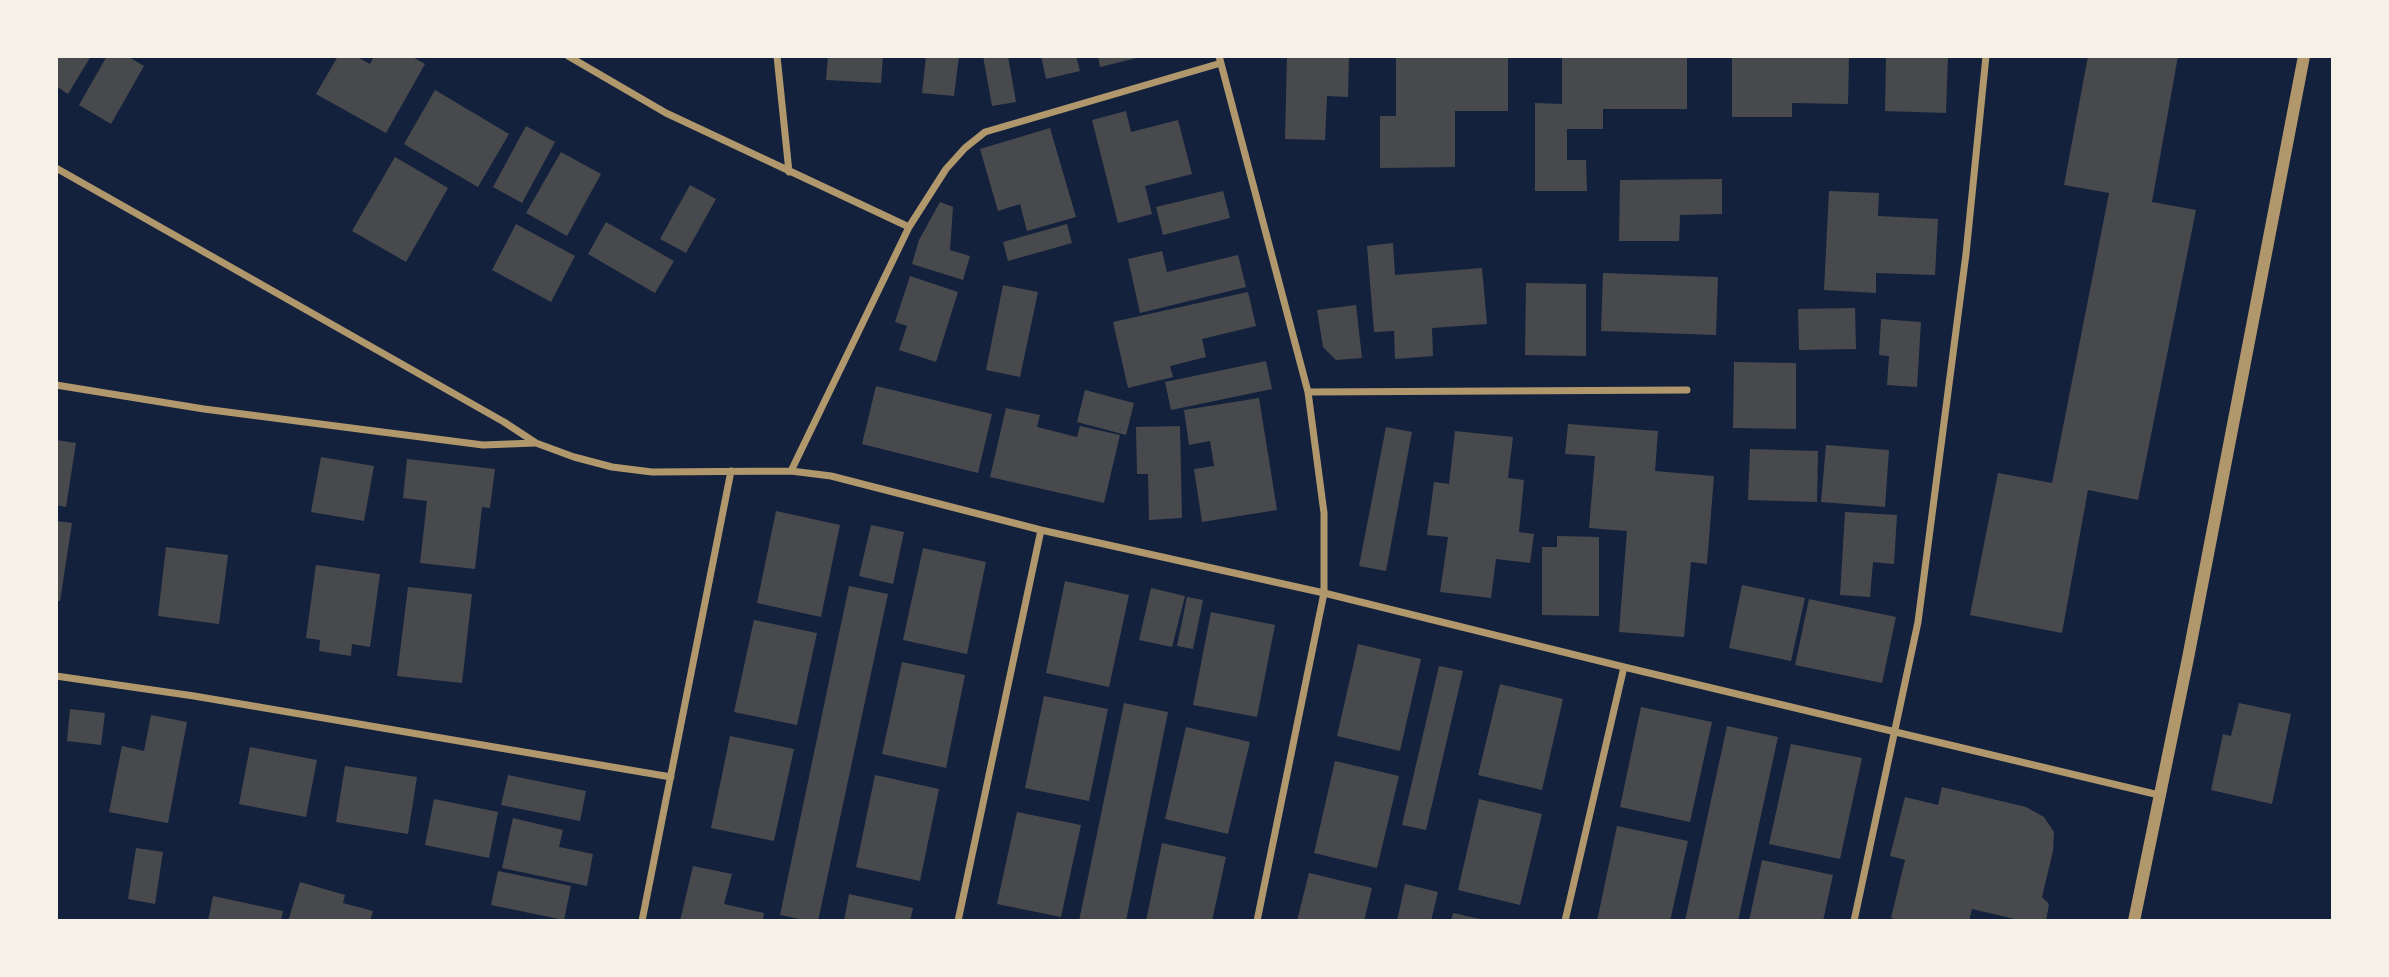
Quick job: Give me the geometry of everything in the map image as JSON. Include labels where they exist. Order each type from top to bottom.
[{"type":"street","points":[[568,56],[666,113],[909,227]]},
{"type":"street","points":[[777,56],[789,172]]},
{"type":"street","points":[[1854,921],[1918,621],[1966,254],[1986,56]]},
{"type":"street","points":[[2134,921],[2304,56]]},
{"type":"street","points":[[791,471],[909,227],[946,169],[965,148],[985,132],[1220,59],[1308,392],[1324,513],[1325,593],[1257,921]]},
{"type":"street","points":[[56,168],[504,422],[536,443],[574,457],[612,467],[652,472],[791,471],[831,477],[1041,530],[1325,593],[2159,795]]},
{"type":"street","points":[[56,385],[204,409],[483,445],[536,443]]},
{"type":"street","points":[[1308,392],[1687,390]]},
{"type":"street","points":[[642,921],[731,471]]},
{"type":"street","points":[[958,921],[1041,530]]},
{"type":"street","points":[[1565,921],[1623,667]]},
{"type":"street","points":[[56,676],[194,696],[671,777]]},
{"type":"building","points":[[56,56],[91,56],[68,94],[56,86]]},
{"type":"building","points":[[107,56],[127,56],[144,66],[111,124],[79,105]]},
{"type":"building","points":[[338,56],[356,56],[370,64],[374,56],[411,56],[425,64],[386,133],[316,94]]},
{"type":"building","points":[[828,56],[883,56],[881,83],[826,80]]},
{"type":"building","points":[[926,56],[959,56],[954,96],[922,93]]},
{"type":"building","points":[[983,56],[1008,56],[1016,102],[992,106]]},
{"type":"building","points":[[1041,56],[1076,56],[1080,71],[1046,79]]},
{"type":"building","points":[[1098,56],[1141,56],[1141,57],[1100,67]]},
{"type":"building","points":[[1287,56],[1349,56],[1348,97],[1327,96],[1325,140],[1285,139]]},
{"type":"building","points":[[1396,56],[1508,56],[1508,111],[1455,111],[1455,167],[1380,168],[1380,116],[1396,116]]},
{"type":"building","points":[[1562,56],[1687,56],[1687,109],[1603,109],[1603,129],[1567,129],[1567,160],[1586,160],[1587,191],[1535,191],[1535,103],[1562,104]]},
{"type":"building","points":[[1732,56],[1849,56],[1848,104],[1792,103],[1792,117],[1732,117]]},
{"type":"building","points":[[1886,56],[1948,56],[1946,113],[1885,111]]},
{"type":"building","points":[[2088,56],[2178,56],[2152,202],[2196,210],[2138,500],[2088,490],[2062,633],[1970,615],[1998,473],[2052,483],[2109,193],[2064,185]]},
{"type":"building","points":[[435,90],[509,134],[478,187],[404,144]]},
{"type":"building","points":[[1126,111],[1131,132],[1178,120],[1192,174],[1145,186],[1152,214],[1118,223],[1092,120]]},
{"type":"building","points":[[526,126],[555,142],[522,203],[493,187]]},
{"type":"building","points":[[1050,128],[1076,217],[1027,231],[1020,204],[998,211],[980,149]]},
{"type":"building","points":[[561,152],[601,174],[567,236],[526,213]]},
{"type":"building","points":[[395,157],[448,188],[406,262],[352,231]]},
{"type":"building","points":[[1722,179],[1722,214],[1680,215],[1679,241],[1619,241],[1620,180]]},
{"type":"building","points":[[690,185],[716,199],[686,253],[660,239]]},
{"type":"building","points":[[1223,191],[1230,218],[1163,235],[1156,207]]},
{"type":"building","points":[[1829,191],[1879,193],[1878,216],[1938,219],[1935,275],[1876,273],[1876,293],[1824,290]]},
{"type":"building","points":[[940,202],[953,207],[950,250],[970,256],[963,280],[912,264],[919,240]]},
{"type":"building","points":[[606,222],[674,261],[655,293],[588,254]]},
{"type":"building","points":[[516,224],[575,256],[551,302],[492,270]]},
{"type":"building","points":[[1067,224],[1072,243],[1008,261],[1003,242]]},
{"type":"building","points":[[1393,243],[1395,275],[1482,268],[1487,324],[1432,328],[1433,356],[1395,359],[1394,331],[1374,332],[1367,246]]},
{"type":"building","points":[[1162,251],[1167,272],[1238,255],[1246,287],[1140,313],[1128,259]]},
{"type":"building","points":[[1603,273],[1718,277],[1716,335],[1601,331]]},
{"type":"building","points":[[910,276],[958,292],[936,362],[899,350],[907,326],[895,322]]},
{"type":"building","points":[[1526,283],[1586,284],[1586,356],[1525,355]]},
{"type":"building","points":[[1003,285],[1038,292],[1020,377],[986,370]]},
{"type":"building","points":[[1248,292],[1256,326],[1202,339],[1206,357],[1170,366],[1173,377],[1128,388],[1113,322]]},
{"type":"building","points":[[1356,305],[1362,358],[1336,360],[1323,347],[1317,310]]},
{"type":"building","points":[[1855,308],[1856,349],[1799,350],[1798,309]]},
{"type":"building","points":[[1881,319],[1921,322],[1917,387],[1887,385],[1889,356],[1879,355]]},
{"type":"building","points":[[1266,361],[1272,389],[1171,410],[1165,382]]},
{"type":"building","points":[[1734,362],[1796,363],[1796,429],[1733,428]]},
{"type":"building","points":[[876,386],[992,414],[978,473],[862,444]]},
{"type":"building","points":[[1085,390],[1134,403],[1126,435],[1077,422]]},
{"type":"building","points":[[1259,398],[1277,510],[1202,522],[1194,469],[1214,466],[1210,441],[1189,445],[1184,410]]},
{"type":"building","points":[[1006,408],[1040,415],[1037,427],[1077,437],[1080,426],[1120,435],[1104,503],[990,477]]},
{"type":"building","points":[[1568,424],[1658,431],[1655,471],[1714,476],[1707,564],[1691,562],[1684,637],[1619,632],[1627,531],[1589,528],[1595,456],[1565,454]]},
{"type":"building","points":[[1180,426],[1182,518],[1149,520],[1148,474],[1137,474],[1136,427]]},
{"type":"building","points":[[1386,427],[1412,432],[1386,571],[1359,566]]},
{"type":"building","points":[[1455,431],[1513,437],[1508,478],[1524,480],[1519,532],[1534,534],[1530,563],[1496,559],[1491,598],[1440,592],[1448,537],[1427,535],[1434,482],[1449,484]]},
{"type":"building","points":[[56,440],[76,443],[66,507],[56,505]]},
{"type":"building","points":[[1826,445],[1889,450],[1885,507],[1821,502]]},
{"type":"building","points":[[1750,449],[1818,451],[1817,502],[1748,500]]},
{"type":"building","points":[[321,457],[374,466],[364,521],[311,512]]},
{"type":"building","points":[[407,459],[495,469],[490,508],[482,507],[475,569],[420,563],[427,501],[403,498]]},
{"type":"building","points":[[776,511],[840,525],[821,617],[757,603]]},
{"type":"building","points":[[1845,512],[1897,515],[1894,564],[1873,562],[1870,597],[1840,595]]},
{"type":"building","points":[[56,521],[72,523],[60,601],[56,601]]},
{"type":"building","points":[[871,525],[904,532],[893,584],[859,576]]},
{"type":"building","points":[[1557,536],[1599,537],[1599,616],[1542,615],[1542,547],[1557,547]]},
{"type":"building","points":[[166,547],[228,555],[219,624],[158,616]]},
{"type":"building","points":[[923,548],[986,562],[967,654],[903,640]]},
{"type":"building","points":[[316,565],[380,574],[370,647],[352,644],[351,656],[319,651],[320,640],[306,638]]},
{"type":"building","points":[[1065,581],[1129,595],[1109,687],[1046,673]]},
{"type":"building","points":[[1742,585],[1805,598],[1791,661],[1729,648]]},
{"type":"building","points":[[849,586],[888,594],[818,921],[810,921],[780,915]]},
{"type":"building","points":[[408,587],[472,594],[462,683],[397,676]]},
{"type":"building","points":[[1151,588],[1185,596],[1172,647],[1139,640]]},
{"type":"building","points":[[1187,597],[1203,600],[1193,649],[1177,646]]},
{"type":"building","points":[[1809,599],[1896,617],[1882,683],[1795,665]]},
{"type":"building","points":[[1211,612],[1275,625],[1257,717],[1193,705]]},
{"type":"building","points":[[754,620],[817,633],[797,725],[734,712]]},
{"type":"building","points":[[1358,644],[1421,659],[1400,751],[1337,736]]},
{"type":"building","points":[[902,662],[965,675],[946,768],[882,754]]},
{"type":"building","points":[[1439,666],[1463,671],[1426,830],[1402,825]]},
{"type":"building","points":[[1500,684],[1563,699],[1542,790],[1478,775]]},
{"type":"building","points":[[1044,696],[1108,709],[1089,801],[1025,788]]},
{"type":"building","points":[[1124,703],[1168,712],[1126,921],[1079,921]]},
{"type":"building","points":[[2239,703],[2291,714],[2272,804],[2211,790],[2223,734],[2231,736]]},
{"type":"building","points":[[1641,707],[1712,722],[1690,822],[1620,807]]},
{"type":"building","points":[[70,709],[105,713],[101,745],[67,741]]},
{"type":"building","points":[[151,715],[187,722],[168,823],[109,812],[122,746],[144,751]]},
{"type":"building","points":[[1727,726],[1778,737],[1738,921],[1685,921]]},
{"type":"building","points":[[1186,727],[1250,742],[1228,834],[1165,819]]},
{"type":"building","points":[[730,736],[794,749],[774,841],[711,828]]},
{"type":"building","points":[[1791,744],[1862,758],[1840,859],[1769,844]]},
{"type":"building","points":[[250,747],[317,760],[306,817],[239,804]]},
{"type":"building","points":[[1335,761],[1399,776],[1377,868],[1314,853]]},
{"type":"building","points":[[345,766],[417,777],[408,834],[336,822]]},
{"type":"building","points":[[508,775],[586,791],[580,821],[501,805]]},
{"type":"building","points":[[875,775],[939,789],[920,881],[856,867]]},
{"type":"building","points":[[1942,787],[2026,807],[2044,817],[2054,832],[2053,851],[2042,897],[2049,904],[2046,921],[2023,921],[1972,909],[1969,921],[1904,921],[1891,918],[1905,860],[1890,856],[1905,797],[1938,805]]},
{"type":"building","points":[[434,799],[498,812],[489,858],[425,845]]},
{"type":"building","points":[[1479,799],[1542,814],[1520,905],[1458,890]]},
{"type":"building","points":[[1017,812],[1081,825],[1061,917],[997,904]]},
{"type":"building","points":[[513,818],[563,830],[559,847],[593,854],[587,886],[502,868]]},
{"type":"building","points":[[1617,826],[1688,841],[1670,921],[1597,921]]},
{"type":"building","points":[[1162,843],[1226,857],[1212,921],[1146,921]]},
{"type":"building","points":[[136,848],[163,852],[155,904],[128,899]]},
{"type":"building","points":[[1762,860],[1833,875],[1823,921],[1749,921]]},
{"type":"building","points":[[693,866],[732,874],[724,904],[764,913],[763,921],[680,921]]},
{"type":"building","points":[[498,871],[571,886],[564,920],[491,905]]},
{"type":"building","points":[[1309,873],[1372,888],[1364,921],[1297,921]]},
{"type":"building","points":[[300,882],[345,895],[343,903],[373,911],[370,921],[288,921]]},
{"type":"building","points":[[1405,884],[1438,892],[1431,921],[1397,921]]},
{"type":"building","points":[[849,894],[913,908],[910,921],[844,921]]},
{"type":"building","points":[[213,896],[283,911],[281,921],[208,921]]},
{"type":"building","points":[[1453,913],[1485,920],[1485,921],[1451,921]]}]
